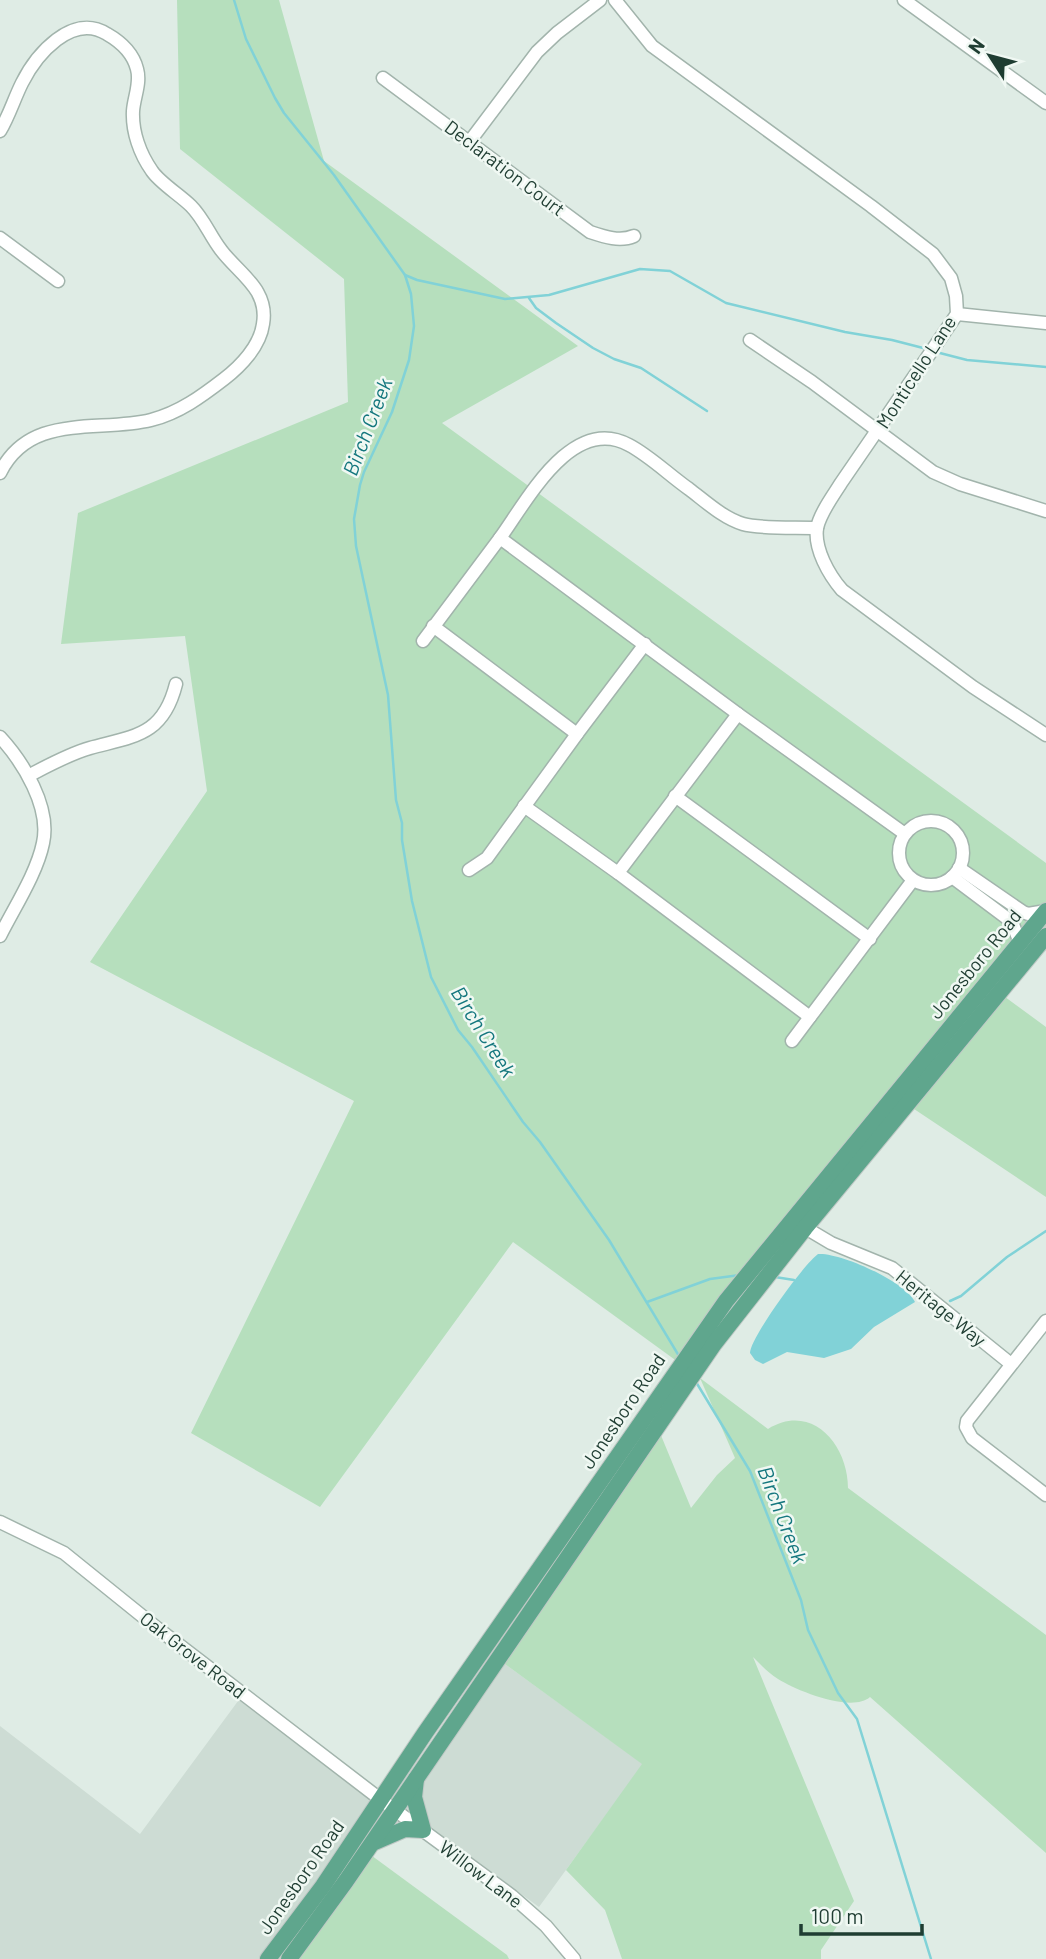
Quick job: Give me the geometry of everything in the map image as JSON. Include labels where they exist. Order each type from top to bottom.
[{"type":"main road","name":"Jonesboro Road","points":[[289,1959],[799,1224],[1046,911]]},
{"type":"main road","name":"Jonesboro Road","points":[[268,1959],[323,1886],[380,1799],[726,1301],[799,1224],[1046,936]]},
{"type":"main road","points":[[370,1845],[405,1829],[423,1830],[414,1797],[416,1779]]},
{"type":"street","points":[[470,141],[537,52],[600,0]]},
{"type":"street","name":"Monticello Lane","points":[[615,0],[652,46],[872,206],[933,254],[951,278],[957,314],[841,482],[817,528]]},
{"type":"street","points":[[904,0],[1046,103]]},
{"type":"street","points":[[0,131],[22,84],[36,61],[53,43],[70,31],[89,27],[104,32],[122,44],[138,71],[134,123],[135,135],[144,156],[153,173],[192,207],[220,249],[252,282],[263,302],[263,325],[251,352],[233,372],[178,411],[152,420],[128,424],[89,425],[49,431],[24,443],[7,458],[0,473]]},
{"type":"street","name":"Declaration Court","points":[[383,78],[590,232],[615,239],[626,240],[634,236]]},
{"type":"street","points":[[0,238],[58,281]]},
{"type":"street","points":[[957,314],[1046,323]]},
{"type":"street","points":[[750,340],[812,382],[933,472],[1046,511]]},
{"type":"street","points":[[423,640],[555,463],[575,446],[593,439],[611,440],[628,443],[702,499],[744,524],[817,528],[821,554],[830,576],[842,590],[973,687],[1046,734]]},
{"type":"street","points":[[500,538],[905,834]]},
{"type":"street","points":[[433,626],[577,734]]},
{"type":"street","points":[[469,870],[487,858],[645,644]]},
{"type":"street","points":[[30,775],[58,760],[90,748],[132,739],[148,731],[162,716],[173,698],[176,684]]},
{"type":"street","points":[[618,873],[738,714]]},
{"type":"street","points":[[0,737],[30,775],[44,824],[44,841],[39,859],[0,936]]},
{"type":"street","points":[[675,796],[870,939]]},
{"type":"street","points":[[524,806],[810,1017]]},
{"type":"street","points":[[922,822],[943,824],[959,837],[962,848],[956,873],[937,885],[929,886],[913,880],[905,873],[898,854],[905,834],[922,822]]},
{"type":"street","points":[[956,873],[1023,912],[1028,914],[1046,911]]},
{"type":"street","points":[[956,873],[1012,922],[1020,943]]},
{"type":"street","points":[[792,1041],[913,880]]},
{"type":"street","name":"Heritage Way","points":[[799,1224],[838,1246],[892,1268],[1011,1364]]},
{"type":"street","points":[[1046,1321],[967,1421],[966,1427],[972,1438],[1046,1495]]},
{"type":"street","name":"Oak Grove Road","points":[[0,1522],[64,1553],[380,1799]]},
{"type":"street","name":"Willow Lane","points":[[380,1799],[512,1896],[546,1926],[574,1959]]},
{"type":"shaded area","points":[[498,1659],[643,1764],[539,1907],[397,1804],[290,1959],[0,1959],[0,1726],[140,1834],[241,1697],[398,1804]]},
{"type":"green space","points":[[177,0],[279,0],[324,161],[578,346],[442,423],[1046,863],[1046,928],[997,991],[1046,1027],[1046,1197],[893,1095],[700,1378],[513,1242],[320,1507],[191,1433],[354,1101],[90,962],[207,791],[185,636],[61,644],[78,513],[348,402],[344,279],[180,149]]},
{"type":"green space","points":[[700,1378],[768,1429],[784,1422],[799,1421],[813,1424],[824,1432],[842,1457],[848,1488],[1046,1635],[1046,1853],[870,1697],[851,1703],[811,1694],[778,1679],[753,1657],[854,1901],[821,1950],[821,1959],[622,1959],[605,1910],[566,1870],[642,1764],[498,1659],[660,1433],[691,1508],[717,1475],[735,1458]]},
{"type":"green space","points":[[364,1850],[507,1955],[509,1959],[290,1959]]},
{"type":"water","points":[[818,1254],[856,1263],[886,1277],[909,1294],[915,1302],[874,1327],[851,1349],[824,1358],[787,1352],[763,1364],[755,1360],[750,1353],[759,1333],[790,1286]]},
{"type":"waterway","name":"Birch Creek","points":[[234,0],[246,39],[284,113],[334,175],[405,275],[411,294],[414,326],[409,360],[392,412],[364,472],[354,519],[356,546],[388,695],[396,800],[402,823],[402,840],[412,901],[431,977],[458,1030],[609,1240],[679,1356]]},
{"type":"waterway","points":[[405,275],[505,299],[549,295],[640,269],[670,271],[726,303],[927,349]]},
{"type":"waterway","points":[[529,298],[536,308],[593,348],[641,368],[707,411]]},
{"type":"waterway","points":[[936,352],[967,360],[1046,367]]},
{"type":"waterway","points":[[950,1301],[961,1296],[1007,1257],[1046,1231]]},
{"type":"waterway","points":[[647,1302],[710,1279],[740,1275]]},
{"type":"waterway","points":[[775,1277],[794,1280]]},
{"type":"waterway","name":"Birch Creek","points":[[696,1382],[750,1471],[801,1600],[808,1630],[838,1693],[857,1719],[931,1959]]}]
